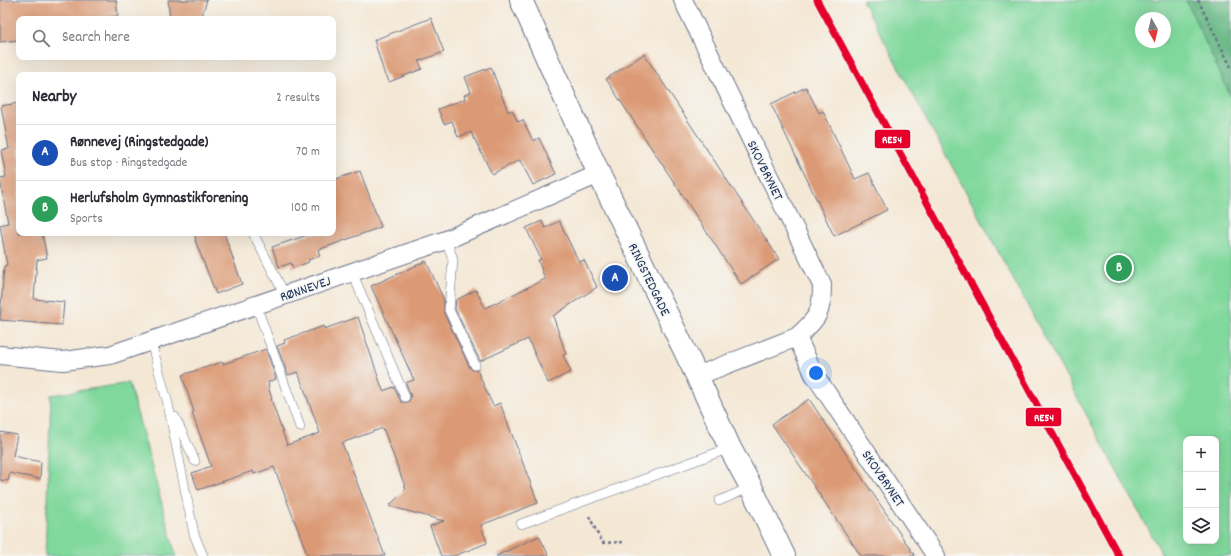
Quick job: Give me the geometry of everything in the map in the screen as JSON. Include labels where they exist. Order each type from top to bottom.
[{"type":"street","name":"RINGSTEDGADE","points":[[521,0],[599,174],[697,376],[730,448],[751,487],[784,556]]},
{"type":"street","name":"SKOVBRYNET","points":[[683,0],[822,285],[822,298],[819,313],[810,325],[797,337],[697,376]]},
{"type":"street","name":"RØNNEVEJ","points":[[0,355],[63,360],[87,359],[110,355],[446,240],[599,174]]},
{"type":"street","name":"SKOVBRYNET","points":[[797,337],[814,374],[936,556]]},
{"type":"lane","points":[[255,236],[285,295]]},
{"type":"lane","points":[[446,240],[453,258],[448,310],[475,365]]},
{"type":"lane","points":[[352,272],[405,397]]},
{"type":"lane","points":[[256,304],[300,427]]},
{"type":"lane","points":[[151,342],[168,404],[194,534],[203,556]]},
{"type":"lane","points":[[168,404],[195,461]]},
{"type":"lane","points":[[521,524],[730,448]]},
{"type":"lane","points":[[719,501],[751,487]]},
{"type":"path","points":[[1198,0],[1231,67]]},
{"type":"path","points":[[582,502],[602,543],[623,542]]},
{"type":"green space","points":[[862,0],[1186,0],[1231,97],[1231,556],[1163,556]]},
{"type":"green space","points":[[1186,0],[1231,0],[1231,97]]},
{"type":"green space","points":[[129,383],[176,556],[45,556],[51,395]]},
{"type":"building","points":[[0,0],[116,0],[118,16],[16,16],[16,40],[0,42]]},
{"type":"building","points":[[168,0],[207,0],[202,16],[170,16]]},
{"type":"building","points":[[431,18],[444,52],[419,61],[422,69],[389,82],[387,76],[385,76],[374,40]]},
{"type":"building","points":[[644,54],[779,259],[741,284],[606,79]]},
{"type":"building","points":[[491,67],[508,112],[512,110],[518,122],[523,120],[533,141],[539,138],[556,174],[533,185],[520,160],[492,174],[471,132],[458,137],[452,121],[444,124],[438,109],[465,99],[464,95],[471,92],[465,77]]},
{"type":"building","points":[[806,87],[819,113],[823,111],[855,179],[869,173],[887,210],[834,236],[771,104]]},
{"type":"building","points":[[16,104],[16,236],[43,236],[47,258],[37,260],[34,299],[64,302],[62,325],[0,320],[4,266],[7,265],[0,225],[8,223],[0,180],[0,178],[6,177],[1,150],[9,149],[1,106]]},
{"type":"building","points":[[360,171],[381,227],[318,250],[320,256],[308,260],[309,262],[293,268],[291,263],[279,267],[272,247],[304,236],[336,236],[336,179]]},
{"type":"building","points":[[542,221],[545,228],[559,221],[579,262],[584,260],[597,287],[553,316],[566,354],[563,355],[571,372],[548,383],[528,339],[480,361],[455,309],[456,300],[476,290],[485,308],[545,279],[538,260],[541,259],[526,228]]},
{"type":"building","points":[[195,236],[225,236],[242,284],[216,294],[195,240]]},
{"type":"building","points":[[426,261],[444,300],[444,313],[470,368],[472,370],[477,370],[493,406],[500,403],[538,503],[481,525],[487,543],[454,556],[441,556],[430,526],[444,521],[389,506],[406,489],[383,428],[342,443],[385,556],[308,556],[274,467],[254,474],[253,471],[198,490],[192,473],[211,466],[192,413],[194,412],[182,375],[222,362],[223,364],[266,349],[276,379],[268,382],[268,386],[287,445],[320,433],[298,372],[288,375],[277,346],[285,343],[284,340],[324,326],[324,329],[358,317],[383,391],[394,387],[401,402],[408,402],[411,397],[406,383],[414,380],[371,286]]},
{"type":"building","points":[[809,399],[915,556],[861,556],[772,424]]},
{"type":"building","points":[[0,432],[17,435],[13,456],[41,462],[40,479],[10,473],[8,481],[0,480]]},
{"type":"building","points":[[539,536],[549,556],[496,556]]},
{"type":"transit line","name":"RE54","points":[[817,0],[1119,556]]},
{"type":"place","name":"Herlufsholm Gymnastikforening","points":[[1119,268]]},
{"type":"place","name":"Rønnevej (Ringstedgade)","points":[[615,278]]}]
